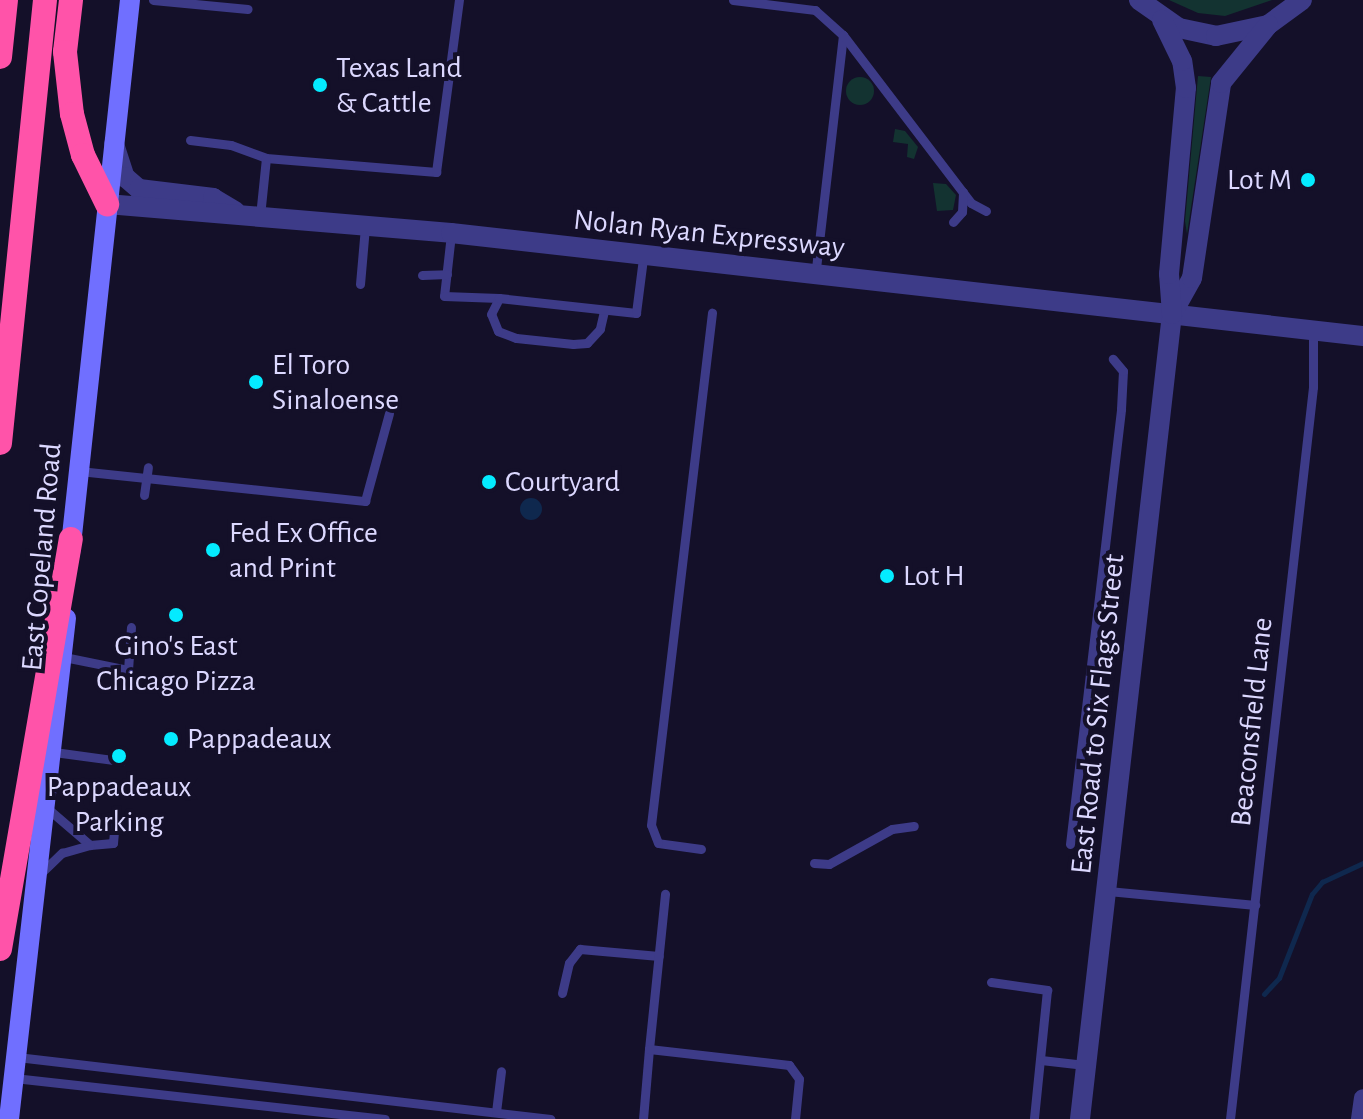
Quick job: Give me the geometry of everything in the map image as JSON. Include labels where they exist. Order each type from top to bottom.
[{"type":"highway","points":[[0,57],[6,0]]},
{"type":"highway","points":[[0,443],[45,0]]},
{"type":"highway","points":[[71,0],[65,52],[72,114],[83,155],[107,204]]},
{"type":"highway","points":[[0,949],[71,539]]},
{"type":"main road","name":"East Copeland Road","points":[[9,1119],[54,752],[64,657],[71,539],[130,0]]},
{"type":"street","points":[[1139,0],[1162,20],[1216,36],[1268,25],[1302,0]]},
{"type":"street","name":"East Road to Six Flags Street","points":[[1080,1119],[1172,314],[1169,274],[1186,88],[1182,61],[1162,20]]},
{"type":"street","name":"East Road to Six Flags Street","points":[[1172,314],[1192,278],[1221,83],[1268,25]]},
{"type":"street","name":"Nolan Ryan Expressway","points":[[114,144],[125,177],[139,189],[213,198],[239,213]]},
{"type":"street","name":"Nolan Ryan Expressway","points":[[107,204],[451,233],[643,258],[1363,336]]},
{"type":"street","points":[[1360,1119],[1363,1098]]},
{"type":"lane","points":[[153,0],[248,9]]},
{"type":"lane","points":[[190,140],[231,145],[266,158],[436,172],[459,0]]},
{"type":"lane","points":[[733,0],[815,10],[843,35],[963,192],[986,211]]},
{"type":"lane","points":[[815,276],[843,35]]},
{"type":"lane","points":[[260,216],[266,158]]},
{"type":"lane","points":[[953,222],[962,212],[963,192]]},
{"type":"lane","points":[[360,284],[365,227]]},
{"type":"lane","points":[[451,233],[444,296],[499,298],[636,313],[643,258]]},
{"type":"lane","points":[[422,275],[447,274]]},
{"type":"lane","points":[[499,298],[491,314],[498,331],[516,338],[587,343],[600,329],[604,311]]},
{"type":"lane","points":[[701,849],[658,843],[651,825],[712,313]]},
{"type":"lane","name":"Beaconsfield Lane","points":[[1230,1119],[1313,387],[1313,330]]},
{"type":"lane","points":[[1070,844],[1121,409],[1123,371],[1113,359]]},
{"type":"lane","points":[[79,471],[147,473],[365,501],[389,413]]},
{"type":"lane","points":[[144,495],[147,473]]},
{"type":"lane","points":[[64,657],[128,670],[131,627]]},
{"type":"lane","points":[[54,752],[121,761]]},
{"type":"lane","points":[[47,808],[90,845]]},
{"type":"lane","points":[[39,877],[62,853],[90,845],[113,843],[115,821]]},
{"type":"lane","points":[[814,863],[829,864],[884,832],[914,826]]},
{"type":"lane","points":[[1108,891],[1255,905]]},
{"type":"lane","points":[[643,1119],[665,894]]},
{"type":"lane","points":[[562,993],[569,963],[580,949],[659,956]]},
{"type":"lane","points":[[991,982],[1047,990],[1034,1119]]},
{"type":"lane","points":[[649,1049],[789,1065],[799,1079],[795,1119]]},
{"type":"lane","points":[[17,1057],[550,1119]]},
{"type":"lane","points":[[1041,1060],[1087,1065]]},
{"type":"lane","points":[[496,1112],[501,1071]]},
{"type":"lane","points":[[173,1095],[175,1075]]},
{"type":"lane","points":[[14,1078],[385,1119]]},
{"type":"green space","points":[[1169,0],[1272,0],[1225,16],[1198,13]]},
{"type":"green space","points":[[1198,76],[1211,77],[1187,234],[1185,221]]},
{"type":"green space","points":[[860,77],[870,81],[874,91],[870,101],[860,105],[850,101],[846,91],[850,81]]},
{"type":"green space","points":[[895,129],[905,131],[918,147],[914,159],[907,157],[908,144],[893,142]]},
{"type":"green space","points":[[933,183],[946,184],[956,195],[953,210],[937,211]]},
{"type":"water","points":[[531,498],[539,501],[542,509],[539,517],[531,520],[523,517],[520,509],[523,501]]},
{"type":"waterway","points":[[1264,994],[1279,978],[1312,894],[1322,882],[1363,863]]},
{"type":"place","name":"Texas Land & Cattle","points":[[320,85]]},
{"type":"place","name":"Lot M","points":[[1308,180]]},
{"type":"place","name":"El Toro Sinaloense","points":[[256,382]]},
{"type":"place","name":"Courtyard","points":[[489,482]]},
{"type":"place","name":"Fed Ex Office and Print","points":[[213,550]]},
{"type":"place","name":"Lot H","points":[[887,576]]},
{"type":"place","name":"Gino's East Chicago Pizza","points":[[176,615]]},
{"type":"place","name":"Pappadeaux","points":[[171,739]]},
{"type":"place","name":"Pappadeaux Parking","points":[[119,756]]}]
